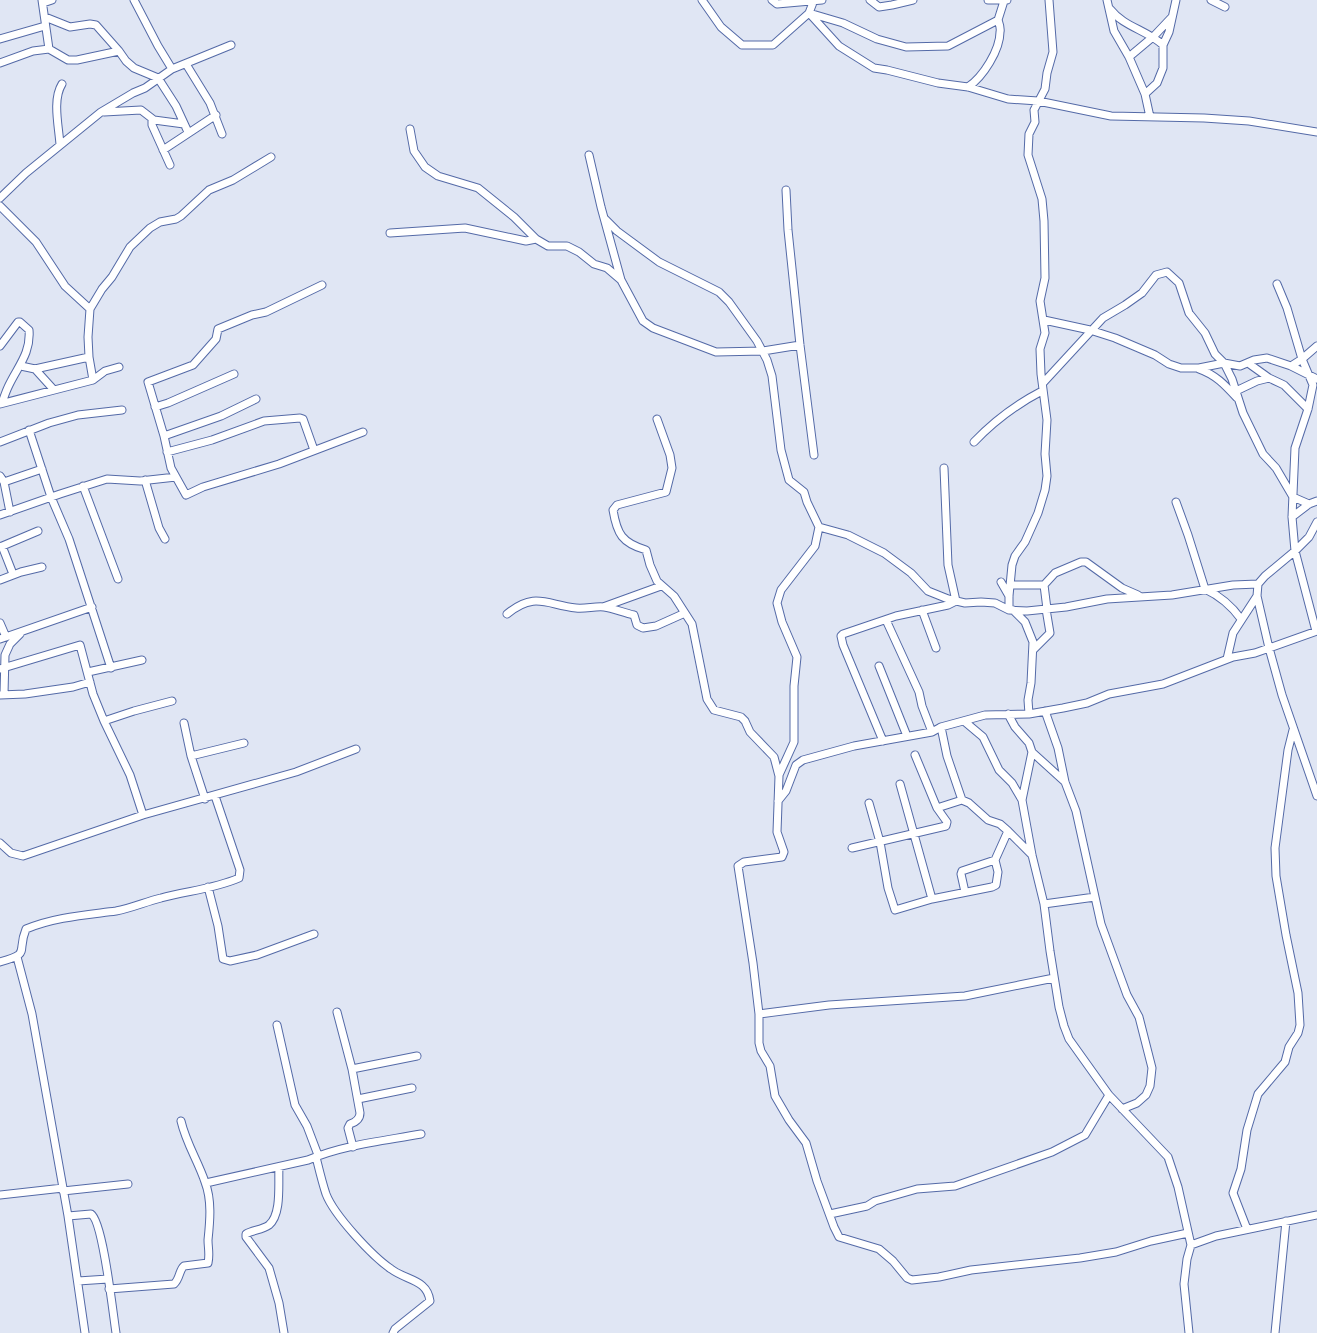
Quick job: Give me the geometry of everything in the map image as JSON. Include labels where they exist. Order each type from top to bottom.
[{"type":"street","points":[[49,49],[42,1],[52,0]]},
{"type":"street","points":[[702,0],[721,27],[742,45],[773,45],[809,13],[814,0]]},
{"type":"street","points":[[772,0],[777,4],[822,0]]},
{"type":"street","points":[[870,0],[879,7],[913,0]]},
{"type":"street","points":[[968,87],[976,82],[997,50],[1000,32],[998,20],[1006,0],[988,0]]},
{"type":"street","points":[[1010,586],[1010,575],[1015,556],[1031,529],[1045,490],[1047,476],[1045,454],[1046,420],[1042,391],[1040,349],[1045,338],[1040,301],[1045,269],[1042,199],[1028,155],[1029,134],[1035,122],[1034,110],[1045,89],[1053,52],[1049,0]]},
{"type":"street","points":[[1145,94],[1157,84],[1163,68],[1163,45],[1169,32],[1176,0]]},
{"type":"street","points":[[1211,0],[1225,6]]},
{"type":"street","points":[[137,1],[158,46],[172,69]]},
{"type":"street","points":[[1107,3],[1114,31],[1129,57],[1145,94],[1150,117]]},
{"type":"street","points":[[1107,3],[1122,21],[1154,36],[1163,45]]},
{"type":"street","points":[[809,13],[843,23],[877,39],[906,47],[948,46],[998,20]]},
{"type":"street","points":[[809,13],[839,46],[874,68],[938,84],[968,87],[1008,99],[1038,101],[1111,116],[1249,121],[1317,132]]},
{"type":"street","points":[[45,16],[70,27],[93,24],[103,32],[134,68],[158,78],[176,106],[188,132]]},
{"type":"street","points":[[1129,57],[1172,18]]},
{"type":"street","points":[[0,39],[45,26]]},
{"type":"street","points":[[0,198],[101,112],[133,92],[145,88],[172,69],[230,45]]},
{"type":"street","points":[[0,63],[33,51],[49,49],[68,60],[77,60],[119,51]]},
{"type":"street","points":[[186,64],[210,103],[222,134]]},
{"type":"street","points":[[60,145],[58,98],[59,89],[62,84]]},
{"type":"street","points":[[101,112],[141,110],[152,119],[184,124]]},
{"type":"street","points":[[163,150],[216,115]]},
{"type":"street","points":[[152,119],[152,125],[170,165]]},
{"type":"street","points":[[410,129],[414,151],[425,166],[438,176],[478,188],[548,246],[567,246],[579,252],[594,264],[607,268],[621,280]]},
{"type":"street","points":[[589,155],[621,280],[643,321],[653,328],[716,352],[763,351],[800,345]]},
{"type":"street","points":[[93,380],[88,337],[90,309],[130,247],[150,228],[160,222],[176,219],[181,216],[209,190],[233,180],[271,157]]},
{"type":"street","points":[[786,190],[788,230],[800,345],[814,455]]},
{"type":"street","points":[[0,206],[36,242],[65,286],[90,309]]},
{"type":"street","points":[[605,219],[617,231],[659,262],[719,292],[745,323],[763,351],[772,376],[781,450],[789,480],[804,492],[819,527],[815,546],[781,590],[777,603],[782,622],[797,657],[794,686],[794,742],[779,776]]},
{"type":"street","points":[[390,233],[465,228],[526,241],[536,238]]},
{"type":"street","points":[[1043,382],[1103,318],[1142,293],[1156,274],[1167,272],[1179,283],[1189,313],[1205,333],[1215,354],[1224,363],[1232,379],[1243,413],[1263,454],[1276,468],[1293,497],[1309,504]]},
{"type":"street","points":[[778,802],[786,792],[796,765],[802,760],[854,746],[932,732],[941,727],[985,715],[1029,714],[1075,706],[1109,694],[1163,684],[1227,659],[1269,648],[1317,631],[1295,551],[1292,518],[1295,448],[1316,381],[1310,375],[1302,360],[1287,308],[1277,284]]},
{"type":"street","points":[[322,286],[266,312],[243,318],[218,329],[216,339],[193,365],[148,382],[164,436],[171,468],[186,495],[203,487],[279,464],[363,432]]},
{"type":"street","points":[[1044,320],[1090,330],[1155,355],[1175,366],[1199,368],[1224,363],[1240,366]]},
{"type":"street","points":[[0,346],[18,322],[29,330],[30,338],[27,352],[21,366],[8,385],[1,404]]},
{"type":"street","points":[[1291,366],[1302,360],[1317,346]]},
{"type":"street","points":[[21,366],[35,368],[89,357]]},
{"type":"street","points":[[1232,379],[1240,366],[1248,362],[1267,358],[1310,375]]},
{"type":"street","points":[[1248,362],[1269,378],[1284,385],[1308,409]]},
{"type":"street","points":[[1,404],[93,380],[105,371],[119,367]]},
{"type":"street","points":[[35,368],[54,390]]},
{"type":"street","points":[[1199,368],[1219,378],[1238,399]]},
{"type":"street","points":[[155,406],[168,403],[234,374]]},
{"type":"street","points":[[1236,391],[1257,381],[1269,378]]},
{"type":"street","points":[[974,442],[991,424],[1004,414],[1042,391]]},
{"type":"street","points":[[164,436],[215,419],[256,399]]},
{"type":"street","points":[[0,442],[30,430],[78,415],[122,410]]},
{"type":"street","points":[[167,452],[212,440],[264,420],[300,418],[314,450]]},
{"type":"street","points":[[657,419],[670,455],[672,468],[666,492],[617,505],[613,510],[616,525],[622,539],[646,550],[650,565],[661,586],[674,596],[692,624],[707,699],[714,710],[741,717],[750,732],[774,757],[779,776],[777,832],[784,852],[782,857],[744,862],[738,866],[753,963],[759,1014],[759,1043],[769,1062],[775,1096],[788,1120],[806,1143],[839,1237],[879,1249],[893,1260],[907,1278],[912,1280],[939,1277],[971,1270],[1080,1258],[1116,1252],[1188,1233]]},
{"type":"street","points":[[30,430],[51,497],[69,539],[111,668]]},
{"type":"street","points":[[944,468],[948,565],[956,601]]},
{"type":"street","points":[[10,512],[3,492],[2,479],[42,469]]},
{"type":"street","points":[[0,516],[107,479],[126,481],[176,477]]},
{"type":"street","points":[[144,480],[159,528],[165,539]]},
{"type":"street","points":[[83,486],[118,579]]},
{"type":"street","points":[[1292,518],[1309,504],[1317,501]]},
{"type":"street","points":[[1176,502],[1194,550],[1205,589],[1216,594],[1230,605],[1241,619]]},
{"type":"street","points":[[1316,525],[1295,551],[1258,584],[1257,596],[1269,648],[1293,730],[1306,759],[1317,796]]},
{"type":"street","points":[[819,527],[848,535],[884,553],[911,574],[928,591],[965,603],[995,603],[1021,616],[1032,638],[1033,650],[1028,700],[1029,714]]},
{"type":"street","points":[[13,574],[1,546],[38,531]]},
{"type":"street","points":[[1011,610],[1009,596],[1001,582],[1010,586],[1044,585],[1055,574],[1082,562],[1086,562],[1122,588],[1141,596]]},
{"type":"street","points":[[0,580],[13,574],[42,567]]},
{"type":"street","points":[[1011,610],[1027,611],[1107,598],[1172,594],[1233,585],[1258,584]]},
{"type":"street","points":[[1033,650],[1050,633],[1044,585]]},
{"type":"street","points":[[507,614],[514,608],[538,601],[547,601],[575,608],[590,609],[603,607],[661,586]]},
{"type":"street","points":[[1227,659],[1233,633],[1257,596]]},
{"type":"street","points":[[883,741],[841,636],[886,620],[948,605],[956,601]]},
{"type":"street","points":[[0,624],[3,638],[92,607]]},
{"type":"street","points":[[603,607],[634,615],[637,625],[643,628],[656,626],[685,613]]},
{"type":"street","points":[[922,610],[936,648]]},
{"type":"street","points":[[1021,616],[1027,611]]},
{"type":"street","points":[[886,620],[919,692],[932,732]]},
{"type":"street","points":[[22,632],[7,650],[2,668],[2,694],[24,694],[73,687],[90,682]]},
{"type":"street","points":[[1032,638],[1040,644]]},
{"type":"street","points":[[2,668],[80,646],[104,721],[130,775],[144,816]]},
{"type":"street","points":[[88,672],[142,660]]},
{"type":"street","points":[[879,666],[907,736]]},
{"type":"street","points":[[104,721],[172,701]]},
{"type":"street","points":[[1045,711],[1058,748],[1065,782],[1076,810],[1095,897],[1110,953],[1138,1017],[1152,1068],[1150,1086],[1146,1095],[1137,1102],[1122,1109]]},
{"type":"street","points":[[1008,714],[1014,727],[1029,744],[1032,752],[1065,782]]},
{"type":"street","points":[[964,721],[983,737],[999,770],[1012,783],[1022,800],[1032,855],[1044,904],[1054,978],[1062,1017],[1069,1038],[1109,1095],[1168,1157],[1178,1187],[1191,1245],[1184,1284],[1189,1333]]},
{"type":"street","points":[[184,723],[191,756],[205,798]]},
{"type":"street","points":[[941,727],[947,756],[962,800]]},
{"type":"street","points":[[1247,1229],[1234,1194],[1241,1169],[1247,1130],[1258,1094],[1285,1062],[1289,1048],[1298,1033],[1300,1025],[1298,994],[1276,876],[1275,848],[1288,750],[1293,730]]},
{"type":"street","points":[[191,756],[244,743]]},
{"type":"street","points":[[0,843],[11,853],[23,856],[144,816],[296,772],[356,750]]},
{"type":"street","points":[[1022,800],[1032,752]]},
{"type":"street","points":[[852,848],[946,826],[947,822],[937,808],[915,755]]},
{"type":"street","points":[[900,784],[932,899]]},
{"type":"street","points":[[0,962],[17,957],[22,952],[23,935],[26,929],[35,925],[73,916],[137,907],[161,898],[239,878],[240,874],[215,796]]},
{"type":"street","points":[[937,808],[962,800],[969,803],[988,820],[1000,824],[1032,855]]},
{"type":"street","points":[[869,804],[880,842],[888,888],[895,910],[932,899],[992,888],[996,885],[998,872],[995,860],[1008,831]]},
{"type":"street","points":[[965,892],[962,871],[995,860]]},
{"type":"street","points":[[208,887],[218,926],[223,959],[230,962],[257,955],[314,934]]},
{"type":"street","points":[[1044,904],[1095,897]]},
{"type":"street","points":[[17,957],[32,1014],[68,1216],[85,1333]]},
{"type":"street","points":[[759,1014],[829,1005],[965,996],[1054,978]]},
{"type":"street","points":[[337,1012],[358,1099],[360,1117],[356,1122],[350,1124],[348,1128],[354,1147]]},
{"type":"street","points":[[276,1025],[296,1105],[307,1126],[317,1156],[326,1194],[334,1208],[344,1222],[391,1270],[421,1284],[429,1292],[430,1301],[395,1329],[393,1333]]},
{"type":"street","points":[[352,1069],[417,1056]]},
{"type":"street","points":[[358,1099],[412,1088]]},
{"type":"street","points":[[830,1214],[867,1206],[875,1201],[917,1189],[955,1186],[1052,1152],[1085,1135],[1109,1095]]},
{"type":"street","points":[[109,1289],[174,1284],[178,1281],[184,1266],[208,1263],[210,1253],[208,1244],[210,1205],[206,1183],[183,1132],[181,1121]]},
{"type":"street","points":[[206,1183],[308,1160],[354,1147],[421,1134]]},
{"type":"street","points":[[279,1167],[277,1213],[268,1225],[246,1234],[246,1237],[269,1268],[279,1302],[284,1333]]},
{"type":"street","points":[[0,1194],[128,1184]]},
{"type":"street","points":[[68,1216],[91,1214],[95,1217],[101,1238],[116,1333]]},
{"type":"street","points":[[1191,1245],[1216,1236],[1317,1214]]},
{"type":"street","points":[[1275,1333],[1286,1221]]},
{"type":"street","points":[[78,1281],[108,1279]]}]
